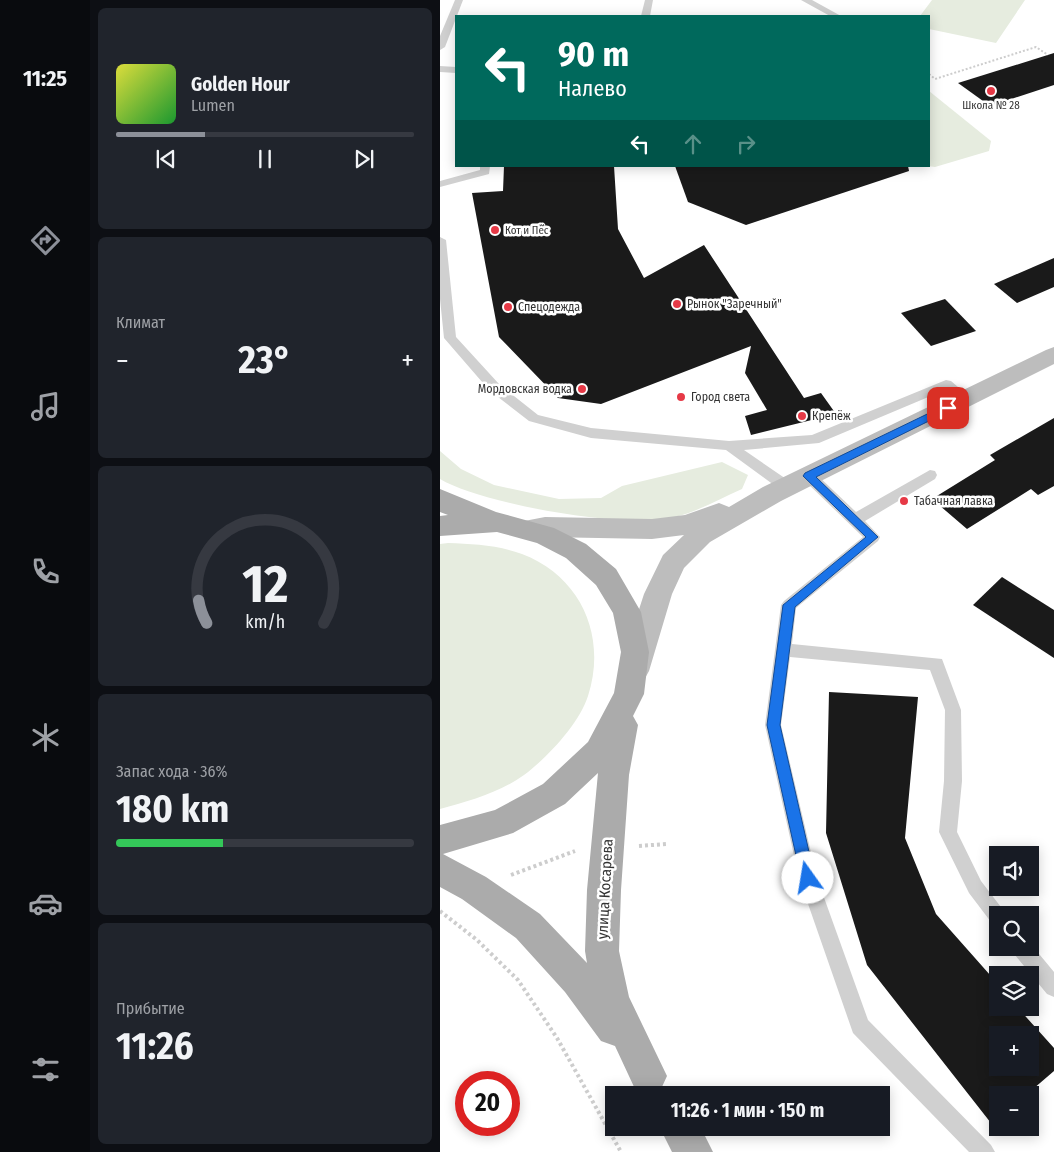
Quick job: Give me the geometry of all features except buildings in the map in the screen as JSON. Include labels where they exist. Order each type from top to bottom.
[{"type":"main road","points":[[440,840],[502,824],[554,794],[599,752],[630,686],[658,594],[673,562],[701,535],[780,490],[1054,355]]},
{"type":"main road","points":[[528,529],[545,526],[652,529],[687,525],[780,490]]},
{"type":"main road","points":[[440,499],[451,506],[497,522]]},
{"type":"main road","points":[[440,526],[497,522]]},
{"type":"main road","name":"улица Косарева","points":[[497,522],[545,535],[576,551],[606,577],[627,612],[635,652],[613,775],[602,951],[612,1000],[654,1085]]},
{"type":"main road","name":"улица Косарева","points":[[440,869],[474,888],[528,926],[572,972],[654,1085]]},
{"type":"main road","points":[[684,1136],[694,1152]]},
{"type":"lane","points":[[440,47],[459,0]]},
{"type":"lane","points":[[646,15],[649,0]]},
{"type":"lane","points":[[805,0],[834,15]]},
{"type":"lane","points":[[440,69],[455,70]]},
{"type":"lane","points":[[440,184],[485,172],[485,167]]},
{"type":"lane","points":[[440,240],[445,339],[494,387],[534,418],[591,434],[729,446],[814,440],[946,384],[965,399]]},
{"type":"lane","points":[[729,446],[780,490]]},
{"type":"lane","points":[[855,520],[930,475]]},
{"type":"lane","points":[[808,476],[873,537],[789,605],[773,725],[808,878],[860,1026],[984,1152]]},
{"type":"lane","points":[[783,650],[936,664],[953,710],[953,781],[948,832],[975,887],[990,906]]},
{"type":"lane","points":[[1029,956],[1054,987]]},
{"type":"path","points":[[930,75],[935,79],[1036,47],[1048,55]]},
{"type":"path","points":[[474,888],[582,849],[666,844]]},
{"type":"path","points":[[440,911],[477,940],[518,980],[557,1038],[621,1152]]},
{"type":"shaded area","points":[[932,0],[1025,0],[996,43],[930,29],[930,15],[921,15]]},
{"type":"shaded area","points":[[930,92],[991,141],[989,151],[935,167],[930,166]]},
{"type":"shaded area","points":[[440,451],[461,469],[494,485],[559,499],[601,498],[622,486],[722,462],[748,475],[742,489],[692,512],[653,520],[624,520],[556,512],[520,505],[460,488],[440,479]]},
{"type":"shaded area","points":[[440,544],[495,547],[522,554],[543,564],[574,593],[585,612],[591,631],[594,652],[593,674],[584,707],[570,729],[552,750],[524,775],[504,787],[440,809]]},
{"type":"place","name":"Школа № 28","points":[[991,91]]},
{"type":"place","name":"Кот и Пёс","points":[[495,230]]},
{"type":"place","name":"Рынок \"Заречный\"","points":[[677,304]]},
{"type":"place","name":"Спецодежда","points":[[508,307]]},
{"type":"place","name":"Мордовская водка","points":[[582,389]]},
{"type":"place","name":"Город света","points":[[681,397]]},
{"type":"place","name":"Крепёж","points":[[802,416]]},
{"type":"place","name":"Табачная лавка","points":[[904,501]]},
{"type":"route","points":[[808,878],[773,725],[789,605],[873,537],[808,476],[948,408]]}]
